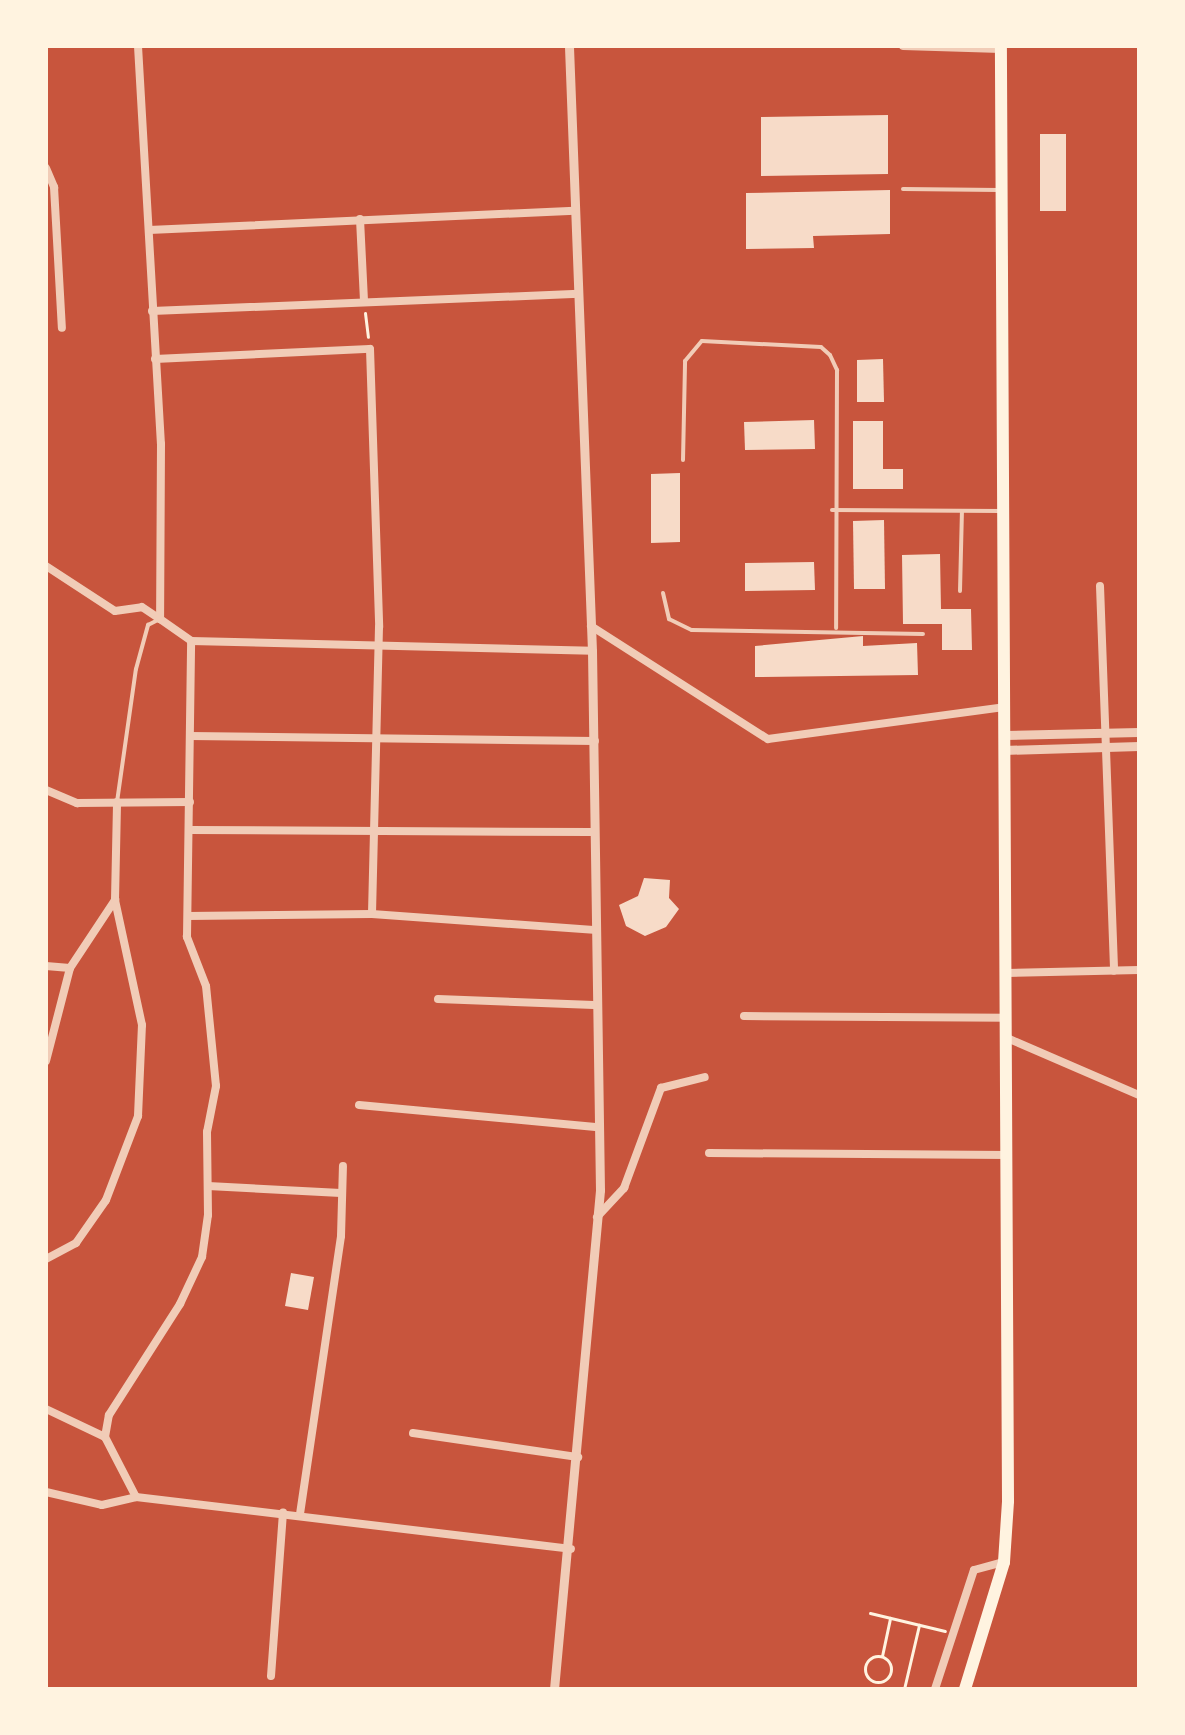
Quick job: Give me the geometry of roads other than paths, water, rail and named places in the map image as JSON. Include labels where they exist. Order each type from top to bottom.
[{"type":"main road","points":[[965,1689],[1004,1562],[1008,1155],[1001,47]]},
{"type":"street","points":[[138,46],[155,359],[160,619]]},
{"type":"street","points":[[554,1689],[571,1549],[597,1217],[598,1127],[592,832],[595,741],[569,46]]},
{"type":"street","points":[[903,46],[1001,47]]},
{"type":"street","points":[[46,168],[54,187],[62,328]]},
{"type":"street","points":[[149,230],[575,211]]},
{"type":"street","points":[[360,219],[364,300]]},
{"type":"street","points":[[152,311],[364,300],[579,294]]},
{"type":"street","points":[[155,359],[370,349],[379,627],[374,648],[371,739],[372,914]]},
{"type":"street","points":[[47,568],[115,611],[142,607],[191,641],[374,648],[592,651]]},
{"type":"street","points":[[1100,586],[1104,733],[1109,747],[1114,971]]},
{"type":"street","points":[[591,626],[768,739],[1004,707]]},
{"type":"street","points":[[105,1437],[109,1415],[202,1257],[216,1086],[206,986],[189,951],[191,641]]},
{"type":"street","points":[[1004,735],[1139,732]]},
{"type":"street","points":[[190,736],[595,741]]},
{"type":"street","points":[[1004,750],[1139,746]]},
{"type":"street","points":[[46,790],[77,803],[190,802]]},
{"type":"street","points":[[46,1259],[76,1243],[106,1200],[138,1116],[142,1025],[115,900],[117,802]]},
{"type":"street","points":[[189,830],[592,832]]},
{"type":"street","points":[[46,1061],[70,968],[115,900]]},
{"type":"street","points":[[188,916],[372,914],[593,930]]},
{"type":"street","points":[[46,966],[70,968]]},
{"type":"street","points":[[1006,973],[1139,970]]},
{"type":"street","points":[[438,999],[594,1005]]},
{"type":"street","points":[[744,1016],[1006,1018]]},
{"type":"street","points":[[1007,1038],[1139,1095]]},
{"type":"street","points":[[597,1217],[624,1188],[661,1088],[705,1077]]},
{"type":"street","points":[[359,1105],[598,1127]]},
{"type":"street","points":[[709,1153],[1008,1155]]},
{"type":"street","points":[[300,1514],[343,1166]]},
{"type":"street","points":[[208,1186],[341,1193]]},
{"type":"street","points":[[46,1409],[105,1437],[136,1497]]},
{"type":"street","points":[[413,1433],[578,1457]]},
{"type":"street","points":[[46,1492],[102,1505],[136,1497],[300,1514],[571,1549]]},
{"type":"street","points":[[271,1676],[283,1512]]},
{"type":"street","points":[[935,1689],[974,1570],[1004,1562]]},
{"type":"lane","points":[[903,189],[1002,190]]},
{"type":"lane","points":[[683,460],[685,361],[702,341],[821,347],[837,370],[832,510],[836,628]]},
{"type":"lane","points":[[832,510],[1003,511]]},
{"type":"lane","points":[[960,591],[962,511]]},
{"type":"lane","points":[[663,593],[669,619],[692,630],[836,628],[923,634]]},
{"type":"lane","points":[[117,802],[136,669],[148,625],[160,619]]}]
